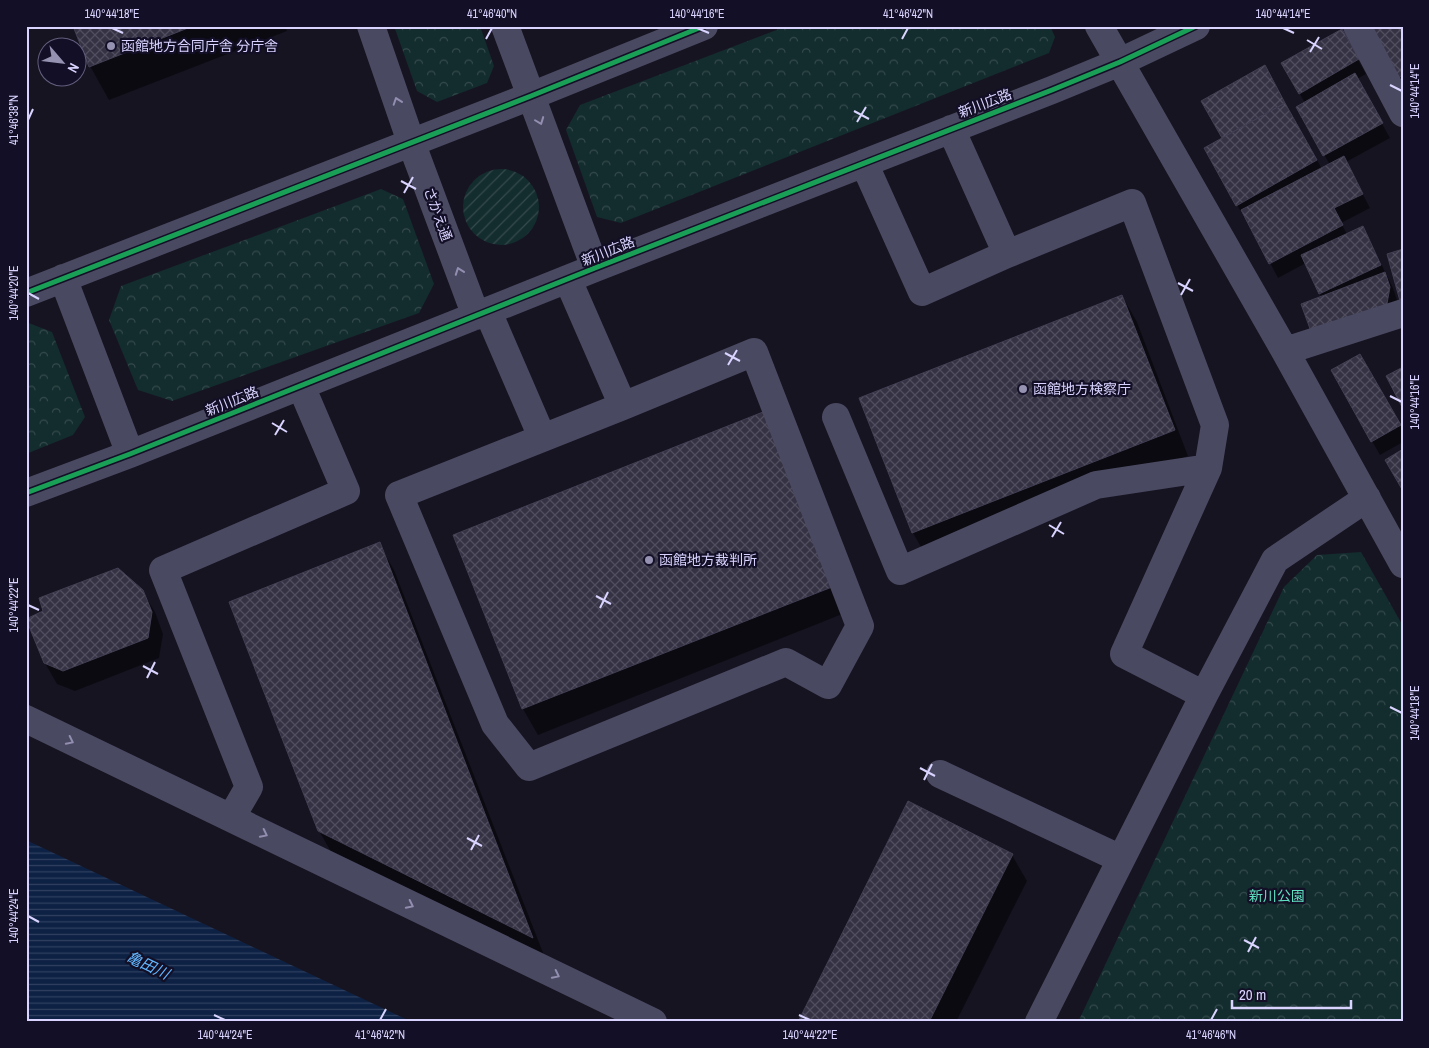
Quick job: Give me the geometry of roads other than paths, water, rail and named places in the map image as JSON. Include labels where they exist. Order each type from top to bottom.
[{"type":"street","name":"さかえ通","points":[[371,26],[411,142],[482,314],[542,437]]},
{"type":"street","points":[[505,26],[596,268]]},
{"type":"street","points":[[26,293],[531,96],[704,26]]},
{"type":"street","points":[[1099,26],[1285,351],[1403,564]]},
{"type":"street","name":"新川広路","points":[[26,493],[130,454],[1120,62],[1196,26]]},
{"type":"street","points":[[1357,26],[1403,113]]},
{"type":"street","points":[[951,129],[1007,254]]},
{"type":"street","points":[[864,163],[922,292],[1007,254],[1132,203],[1215,425],[1208,468],[1124,654],[1204,695]]},
{"type":"street","points":[[64,278],[130,454]]},
{"type":"street","points":[[568,280],[623,406]]},
{"type":"street","points":[[1285,351],[1403,313]]},
{"type":"street","points":[[754,352],[860,626],[828,685],[786,662],[529,767],[495,724],[399,495],[542,437],[754,352]]},
{"type":"street","points":[[231,818],[248,787],[164,570],[346,491],[301,386]]},
{"type":"street","points":[[836,417],[900,571],[1096,485],[1208,468]]},
{"type":"street","points":[[1039,1022],[1274,560],[1367,498]]},
{"type":"street","points":[[26,719],[653,1022]]},
{"type":"street","points":[[940,774],[1121,859]]},
{"type":"water","name":"亀田川","points":[[26,840],[412,1022],[26,1022]]},
{"type":"place","name":"函館地方合同庁舎 分庁舎","points":[[111,46]]},
{"type":"place","name":"函館地方検察庁","points":[[1023,389]]},
{"type":"place","name":"函館地方裁判所","points":[[649,560]]},
{"type":"park label","name":"新川公園","points":[[1277,896]]}]
